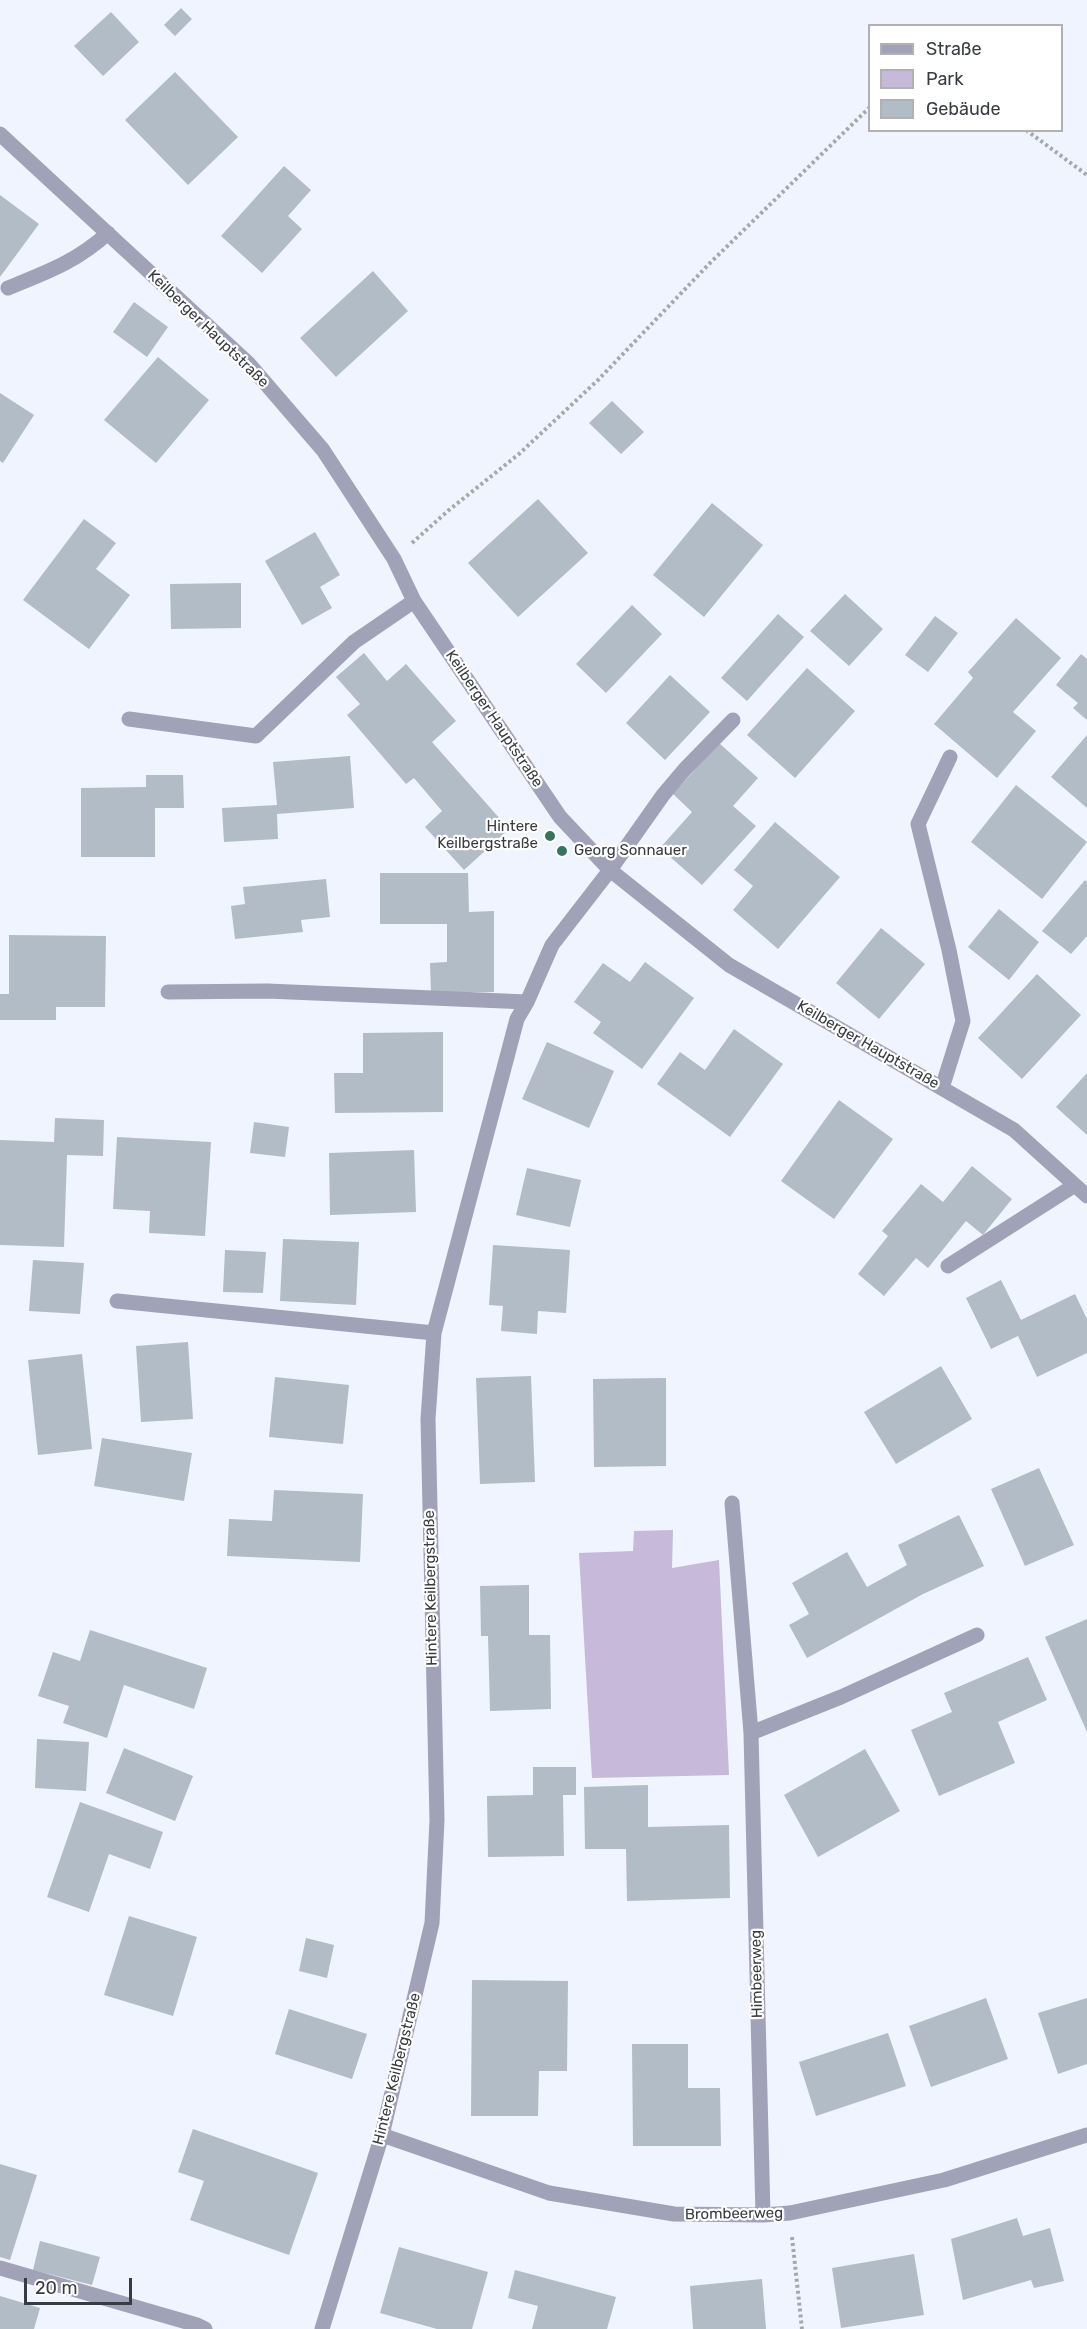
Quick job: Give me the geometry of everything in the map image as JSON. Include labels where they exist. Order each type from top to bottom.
[{"type":"street","name":"Keilberger Hauptstraße","points":[[0,134],[248,363],[323,450],[394,559],[414,601],[560,817],[610,870],[729,965],[1014,1130],[1087,1196]]},
{"type":"street","points":[[8,288],[62,266],[88,251],[108,233]]},
{"type":"street","points":[[129,719],[256,736],[354,642],[414,601]]},
{"type":"street","name":"Hintere Keilbergstraße","points":[[322,2329],[382,2135],[432,1923],[437,1820],[428,1419],[434,1333],[516,1018],[527,1002],[552,945],[610,870],[663,795],[733,720]]},
{"type":"street","points":[[942,1088],[963,1021],[949,950],[918,824],[950,758]]},
{"type":"street","points":[[168,992],[291,992],[527,1002]]},
{"type":"street","points":[[948,1266],[1075,1185]]},
{"type":"street","points":[[117,1301],[434,1333]]},
{"type":"street","name":"Himbeerweg","points":[[732,1503],[751,1733],[763,2216]]},
{"type":"street","points":[[751,1733],[841,1697],[977,1635]]},
{"type":"street","name":"Brombeerweg","points":[[382,2135],[549,2193],[674,2214],[763,2216],[790,2213],[944,2180],[1087,2135]]},
{"type":"street","points":[[0,2268],[205,2329]]},
{"type":"path","points":[[394,559],[449,510],[519,454],[598,380],[710,264],[868,109]]},
{"type":"path","points":[[1028,132],[1037,141],[1087,175]]},
{"type":"path","points":[[790,2213],[802,2329]]},
{"type":"green space","points":[[673,1530],[672,1568],[719,1560],[729,1775],[592,1778],[579,1553],[633,1551],[634,1531]]},
{"type":"building","points":[[181,8],[192,19],[175,36],[164,25]]},
{"type":"building","points":[[111,12],[139,42],[103,76],[74,46]]},
{"type":"building","points":[[175,72],[238,137],[188,185],[125,120]]},
{"type":"building","points":[[284,166],[311,190],[288,216],[302,229],[262,273],[221,236]]},
{"type":"building","points":[[0,195],[39,224],[0,277]]},
{"type":"building","points":[[373,271],[408,311],[336,377],[300,338]]},
{"type":"building","points":[[134,302],[168,327],[147,357],[113,332]]},
{"type":"building","points":[[158,357],[209,400],[156,463],[104,420]]},
{"type":"building","points":[[0,393],[34,415],[3,463],[0,461]]},
{"type":"building","points":[[612,401],[644,432],[621,454],[589,423]]},
{"type":"building","points":[[538,499],[588,553],[518,617],[468,563]]},
{"type":"building","points":[[712,503],[763,545],[704,617],[653,575]]},
{"type":"building","points":[[84,519],[116,543],[96,569],[130,595],[89,649],[23,600]]},
{"type":"building","points":[[315,532],[340,575],[320,587],[332,608],[302,625],[265,561]]},
{"type":"building","points":[[241,583],[241,628],[171,629],[170,584]]},
{"type":"building","points":[[845,594],[883,629],[849,666],[810,631]]},
{"type":"building","points":[[632,605],[662,634],[606,693],[576,664]]},
{"type":"building","points":[[778,614],[804,637],[747,701],[721,678]]},
{"type":"building","points":[[935,616],[958,633],[928,672],[905,655]]},
{"type":"building","points":[[1016,618],[1061,658],[1013,712],[1036,731],[997,778],[934,724],[973,678],[968,672]]},
{"type":"building","points":[[364,653],[387,681],[406,664],[456,721],[432,742],[509,829],[464,870],[425,827],[442,811],[414,778],[406,784],[347,715],[360,704],[336,677]]},
{"type":"building","points":[[1081,654],[1087,659],[1087,720],[1073,708],[1078,703],[1056,685]]},
{"type":"building","points":[[807,668],[855,711],[795,778],[747,735]]},
{"type":"building","points":[[670,675],[710,712],[665,760],[626,723]]},
{"type":"building","points":[[1087,735],[1087,808],[1051,777]]},
{"type":"building","points":[[719,743],[758,778],[733,806],[756,826],[702,885],[660,848],[692,812],[673,794]]},
{"type":"building","points":[[350,756],[354,808],[277,814],[278,839],[224,842],[222,808],[277,805],[273,762]]},
{"type":"building","points":[[146,775],[183,775],[184,808],[155,808],[155,857],[81,857],[81,788],[146,787]]},
{"type":"building","points":[[1016,785],[1087,842],[1042,899],[971,842]]},
{"type":"building","points":[[775,822],[840,877],[778,949],[733,910],[753,886],[734,870]]},
{"type":"building","points":[[380,873],[468,873],[469,912],[494,911],[494,992],[431,993],[430,963],[447,962],[447,924],[380,924]]},
{"type":"building","points":[[326,879],[330,917],[301,920],[303,932],[235,939],[231,906],[245,904],[243,887]]},
{"type":"building","points":[[1085,880],[1087,882],[1087,936],[1071,954],[1042,931]]},
{"type":"building","points":[[999,909],[1039,942],[1009,980],[968,947]]},
{"type":"building","points":[[881,928],[925,964],[879,1019],[836,983]]},
{"type":"building","points":[[9,935],[106,936],[105,1007],[56,1007],[56,1020],[0,1020],[0,994],[9,994]]},
{"type":"building","points":[[645,962],[694,998],[642,1069],[593,1033],[601,1022],[574,1002],[603,963],[630,982]]},
{"type":"building","points":[[1037,974],[1081,1015],[1022,1079],[978,1038]]},
{"type":"building","points":[[734,1029],[783,1064],[730,1137],[657,1084],[680,1052],[705,1070]]},
{"type":"building","points":[[443,1032],[443,1112],[335,1113],[334,1073],[363,1073],[363,1033]]},
{"type":"building","points":[[547,1042],[614,1071],[589,1128],[522,1099]]},
{"type":"building","points":[[1087,1073],[1087,1135],[1056,1107]]},
{"type":"building","points":[[839,1100],[893,1139],[834,1219],[781,1181]]},
{"type":"building","points":[[55,1118],[104,1120],[103,1156],[67,1155],[64,1247],[0,1245],[0,1140],[54,1142]]},
{"type":"building","points":[[254,1122],[289,1127],[285,1157],[250,1153]]},
{"type":"building","points":[[117,1137],[211,1142],[205,1236],[149,1233],[150,1211],[113,1209]]},
{"type":"building","points":[[414,1150],[416,1212],[330,1215],[329,1153]]},
{"type":"building","points":[[972,1166],[1012,1199],[983,1235],[966,1221],[928,1268],[916,1258],[884,1296],[858,1274],[888,1236],[882,1231],[921,1184],[943,1202]]},
{"type":"building","points":[[527,1168],[581,1180],[570,1227],[516,1215]]},
{"type":"building","points":[[283,1239],[359,1242],[356,1305],[280,1301]]},
{"type":"building","points":[[493,1245],[570,1250],[566,1313],[538,1311],[537,1334],[501,1331],[503,1306],[489,1305]]},
{"type":"building","points":[[225,1250],[266,1252],[263,1293],[223,1292]]},
{"type":"building","points":[[33,1260],[84,1263],[80,1314],[29,1311]]},
{"type":"building","points":[[1001,1280],[1021,1320],[1075,1294],[1087,1319],[1087,1353],[1037,1377],[1018,1336],[991,1349],[966,1298]]},
{"type":"building","points":[[188,1342],[193,1419],[141,1422],[136,1346]]},
{"type":"building","points":[[82,1354],[92,1449],[38,1455],[28,1360]]},
{"type":"building","points":[[941,1366],[972,1419],[896,1464],[864,1412]]},
{"type":"building","points":[[531,1376],[535,1482],[480,1484],[476,1378]]},
{"type":"building","points":[[275,1377],[349,1385],[343,1444],[269,1437]]},
{"type":"building","points":[[666,1378],[666,1466],[594,1467],[593,1379]]},
{"type":"building","points":[[102,1438],[192,1453],[184,1501],[94,1486]]},
{"type":"building","points":[[1039,1468],[1074,1545],[1025,1566],[991,1489]]},
{"type":"building","points":[[274,1490],[363,1494],[360,1562],[227,1556],[229,1519],[272,1521]]},
{"type":"building","points":[[959,1515],[984,1566],[923,1594],[807,1658],[789,1625],[809,1614],[792,1583],[847,1552],[867,1587],[907,1565],[898,1545]]},
{"type":"building","points":[[529,1585],[529,1635],[550,1635],[551,1709],[490,1711],[488,1636],[481,1636],[480,1586]]},
{"type":"building","points":[[1087,1619],[1087,1732],[1045,1637]]},
{"type":"building","points":[[90,1630],[207,1668],[194,1709],[124,1685],[107,1738],[63,1723],[69,1706],[38,1696],[53,1652],[80,1661]]},
{"type":"building","points":[[1028,1657],[1047,1700],[998,1722],[1015,1763],[939,1796],[911,1730],[952,1712],[944,1693]]},
{"type":"building","points":[[37,1739],[89,1742],[86,1791],[35,1788]]},
{"type":"building","points":[[124,1748],[193,1776],[175,1821],[106,1793]]},
{"type":"building","points":[[865,1749],[900,1811],[818,1857],[784,1795]]},
{"type":"building","points":[[533,1767],[576,1767],[576,1795],[563,1795],[564,1856],[488,1857],[487,1796],[533,1795]]},
{"type":"building","points":[[648,1785],[648,1827],[729,1825],[730,1898],[627,1901],[626,1849],[585,1849],[584,1787]]},
{"type":"building","points":[[80,1802],[163,1832],[150,1869],[109,1854],[89,1912],[47,1897]]},
{"type":"building","points":[[129,1916],[197,1937],[173,2016],[104,1995]]},
{"type":"building","points":[[306,1938],[334,1945],[327,1978],[299,1971]]},
{"type":"building","points":[[472,1980],[568,1981],[567,2071],[539,2071],[538,2116],[471,2116]]},
{"type":"building","points":[[986,1998],[1008,2059],[931,2087],[909,2026]]},
{"type":"building","points":[[1087,1998],[1087,2064],[1058,2074],[1038,2013]]},
{"type":"building","points":[[289,2009],[367,2034],[352,2079],[275,2054]]},
{"type":"building","points":[[888,2033],[906,2086],[816,2116],[799,2062]]},
{"type":"building","points":[[632,2044],[688,2044],[688,2088],[720,2088],[721,2146],[633,2146]]},
{"type":"building","points":[[193,2129],[318,2173],[289,2255],[190,2220],[204,2181],[178,2172]]},
{"type":"building","points":[[0,2164],[37,2175],[10,2260],[0,2257]]},
{"type":"building","points":[[1017,2218],[1023,2236],[1050,2228],[1064,2281],[1034,2288],[1031,2280],[963,2300],[951,2239]]},
{"type":"building","points":[[40,2241],[100,2257],[92,2285],[33,2270]]},
{"type":"building","points":[[399,2247],[488,2272],[472,2329],[437,2329],[380,2313]]},
{"type":"building","points":[[914,2254],[924,2315],[841,2328],[832,2268]]},
{"type":"building","points":[[515,2270],[616,2297],[607,2329],[532,2329],[538,2306],[508,2298]]},
{"type":"building","points":[[762,2279],[766,2329],[693,2329],[690,2286]]},
{"type":"building","points":[[0,2296],[40,2308],[34,2329],[0,2329]]},
{"type":"place","name":"Hintere Keilbergstraße","points":[[550,836]]},
{"type":"place","name":"Georg Sonnauer","points":[[562,851]]}]
